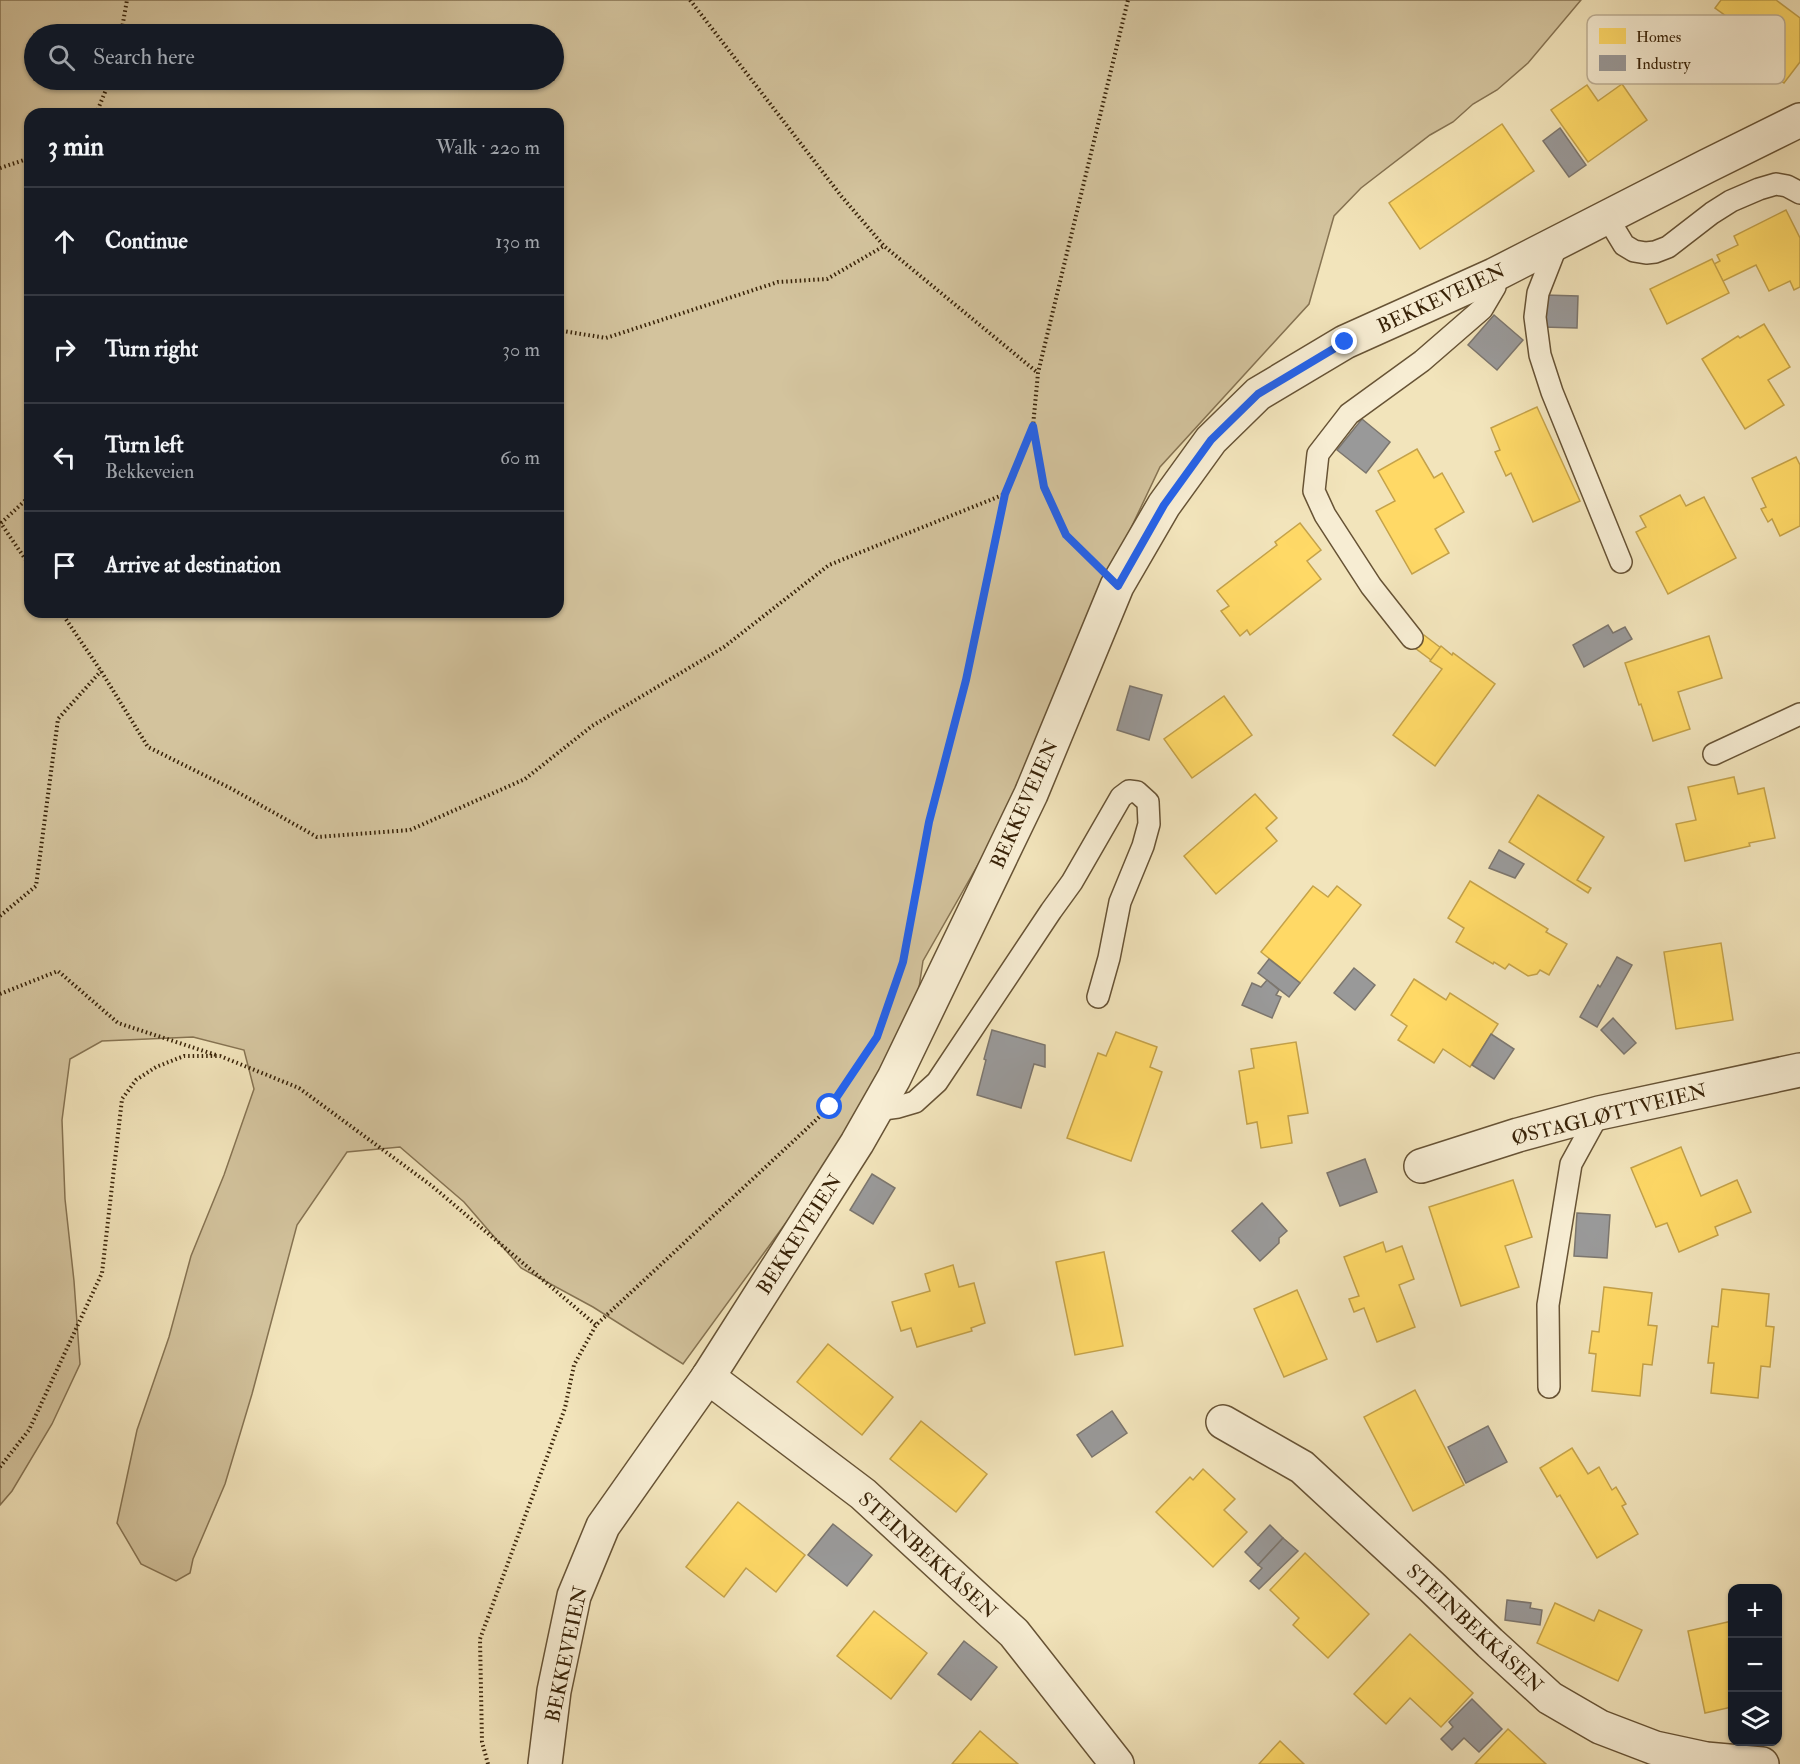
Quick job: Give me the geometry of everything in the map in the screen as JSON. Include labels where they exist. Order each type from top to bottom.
[{"type":"street","name":"BEKKEVEIEN","points":[[545,1764],[554,1691],[574,1596],[603,1527],[708,1377],[876,1110],[1031,794],[1118,586],[1164,505],[1211,440],[1258,394],[1345,342],[1494,275],[1800,120]]},
{"type":"street","name":"ØSTAGLØTTVEIEN","points":[[1421,1166],[1518,1135],[1599,1113],[1800,1070]]},
{"type":"street","name":"STEINBEKKÅSEN","points":[[708,1377],[863,1494],[1014,1633],[1117,1764]]},
{"type":"street","name":"STEINBEKKÅSEN","points":[[1223,1422],[1302,1467],[1550,1698],[1600,1727],[1655,1748],[1706,1759],[1762,1764]]},
{"type":"lane","points":[[1607,217],[1624,245],[1646,253],[1668,246],[1731,201],[1760,189],[1776,184],[1787,186],[1800,193]]},
{"type":"lane","points":[[1558,242],[1538,293],[1535,317],[1540,355],[1552,392],[1621,562]]},
{"type":"lane","points":[[1412,638],[1371,586],[1325,514],[1314,491],[1318,454],[1349,414],[1422,361],[1482,309],[1495,288],[1494,275]]},
{"type":"lane","points":[[1714,754],[1800,714]]},
{"type":"lane","points":[[876,1110],[915,1102],[937,1082],[1072,882],[1121,797],[1129,791],[1137,792],[1148,802],[1149,824],[1143,846],[1120,902],[1109,958],[1098,997]]},
{"type":"lane","points":[[1549,1387],[1548,1305],[1571,1164],[1599,1113]]},
{"type":"path","points":[[123,24],[127,0]]},
{"type":"path","points":[[690,0],[842,197],[884,246],[1038,373]]},
{"type":"path","points":[[1118,586],[1066,535],[1044,487],[1033,426],[1038,373],[1128,0]]},
{"type":"path","points":[[98,108],[106,90]]},
{"type":"path","points":[[0,168],[24,160]]},
{"type":"path","points":[[564,331],[606,338],[778,282],[827,279],[884,246]]},
{"type":"path","points":[[888,1005],[903,962],[929,822],[966,680],[1005,494],[1033,426]]},
{"type":"path","points":[[65,618],[148,747],[232,789],[317,837],[410,830],[525,779],[592,726],[724,646],[829,565],[1005,494]]},
{"type":"path","points":[[24,501],[0,522],[24,557]]},
{"type":"path","points":[[0,916],[36,886],[58,720],[101,671]]},
{"type":"path","points":[[0,994],[58,971],[118,1023],[220,1056],[299,1088],[432,1186],[596,1325]]},
{"type":"path","points":[[0,1467],[29,1430],[102,1273],[122,1099],[136,1080],[156,1067],[184,1056],[220,1056]]},
{"type":"path","points":[[488,1764],[482,1742],[480,1639],[565,1408],[573,1365],[596,1325],[830,1107],[860,1063]]},
{"type":"shaded area","points":[[0,0],[1581,0],[1528,63],[1497,90],[1473,104],[1453,122],[1430,135],[1361,188],[1334,216],[1309,304],[1160,467],[1121,549],[1069,705],[923,961],[914,1021],[855,1128],[683,1364],[593,1307],[521,1268],[464,1202],[400,1147],[347,1152],[297,1225],[252,1394],[225,1484],[193,1559],[190,1573],[176,1581],[141,1564],[117,1523],[137,1430],[169,1337],[191,1256],[224,1175],[254,1089],[244,1050],[193,1037],[102,1041],[70,1059],[62,1120],[65,1199],[80,1364],[52,1424],[12,1491],[0,1505]]},
{"type":"building: Homes","points":[[1721,0],[1776,0],[1800,18],[1800,62],[1785,82],[1785,15],[1725,15],[1715,8]]},
{"type":"building: Homes","points":[[1622,84],[1647,120],[1588,162],[1551,110],[1587,85],[1598,101]]},
{"type":"building: Homes","points":[[1502,124],[1534,171],[1420,249],[1389,203]]},
{"type":"building: Homes","points":[[1786,210],[1800,238],[1800,287],[1794,290],[1790,281],[1769,291],[1756,265],[1723,281],[1714,264],[1720,261],[1717,255],[1738,245],[1734,236]]},
{"type":"building: Homes","points":[[1712,259],[1729,293],[1667,324],[1650,289]]},
{"type":"building: Homes","points":[[1764,324],[1790,367],[1768,380],[1784,405],[1745,429],[1702,359],[1738,336],[1740,338]]},
{"type":"building: Homes","points":[[1537,407],[1580,501],[1533,522],[1511,473],[1506,476],[1495,452],[1500,450],[1491,428]]},
{"type":"building: Homes","points":[[1417,449],[1434,478],[1442,473],[1464,512],[1435,529],[1449,553],[1412,574],[1376,511],[1395,501],[1378,471]]},
{"type":"building: Homes","points":[[1796,457],[1800,465],[1800,526],[1780,536],[1772,519],[1768,522],[1761,509],[1766,507],[1752,478]]},
{"type":"building: Homes","points":[[1680,495],[1686,506],[1704,497],[1736,558],[1668,594],[1636,532],[1646,527],[1640,516]]},
{"type":"building: Homes","points":[[1300,523],[1321,550],[1307,561],[1321,579],[1250,635],[1247,630],[1240,636],[1221,611],[1229,606],[1217,591],[1277,545],[1275,542]]},
{"type":"building: Homes","points":[[1424,635],[1441,648],[1431,660],[1415,648]]},
{"type":"building: Homes","points":[[1709,636],[1722,678],[1678,692],[1690,729],[1653,741],[1625,663]]},
{"type":"building: Homes","points":[[1441,646],[1495,684],[1435,766],[1393,735],[1442,669],[1430,661]]},
{"type":"building: Homes","points":[[1224,696],[1252,735],[1192,778],[1164,739]]},
{"type":"building: Homes","points":[[1734,777],[1738,794],[1764,788],[1775,838],[1685,861],[1676,824],[1696,820],[1688,787]]},
{"type":"building: Homes","points":[[1255,794],[1277,818],[1266,828],[1277,841],[1216,894],[1184,856]]},
{"type":"building: Homes","points":[[1538,795],[1604,837],[1577,880],[1591,888],[1588,893],[1509,842]]},
{"type":"building: Homes","points":[[1470,881],[1548,929],[1546,932],[1567,944],[1549,975],[1540,970],[1537,974],[1528,976],[1509,964],[1505,969],[1456,942],[1464,928],[1448,918]]},
{"type":"building: Homes","points":[[1313,886],[1328,897],[1337,886],[1361,905],[1300,983],[1261,952]]},
{"type":"building: Homes","points":[[1721,943],[1733,1020],[1676,1029],[1664,952]]},
{"type":"building: Homes","points":[[1414,979],[1446,1000],[1450,993],[1498,1024],[1470,1067],[1443,1049],[1434,1063],[1398,1040],[1407,1026],[1391,1015]]},
{"type":"building: Homes","points":[[1116,1032],[1157,1047],[1150,1067],[1162,1072],[1131,1161],[1067,1138],[1098,1053],[1106,1056]]},
{"type":"building: Homes","points":[[1296,1042],[1308,1113],[1288,1116],[1292,1143],[1261,1148],[1257,1122],[1247,1124],[1239,1071],[1254,1068],[1251,1049]]},
{"type":"building: Homes","points":[[1681,1147],[1701,1196],[1737,1180],[1751,1212],[1715,1227],[1718,1235],[1679,1252],[1667,1223],[1656,1227],[1631,1168]]},
{"type":"building: Homes","points":[[1513,1180],[1532,1237],[1505,1246],[1519,1287],[1461,1306],[1429,1207]]},
{"type":"building: Homes","points":[[1383,1242],[1386,1252],[1402,1246],[1414,1279],[1399,1285],[1415,1327],[1377,1342],[1364,1308],[1354,1312],[1349,1299],[1359,1296],[1344,1257]]},
{"type":"building: Homes","points":[[1104,1252],[1123,1346],[1075,1355],[1056,1262]]},
{"type":"building: Homes","points":[[953,1265],[959,1287],[974,1283],[985,1323],[971,1328],[972,1331],[917,1347],[911,1328],[901,1331],[892,1302],[930,1291],[925,1274]]},
{"type":"building: Homes","points":[[1604,1287],[1652,1293],[1648,1325],[1657,1326],[1652,1365],[1643,1364],[1640,1396],[1592,1391],[1596,1354],[1589,1353],[1592,1331],[1599,1332]]},
{"type":"building: Homes","points":[[1722,1289],[1769,1294],[1766,1326],[1774,1327],[1770,1367],[1761,1366],[1758,1398],[1711,1393],[1714,1363],[1708,1363],[1712,1326],[1718,1327]]},
{"type":"building: Homes","points":[[1297,1290],[1327,1359],[1284,1377],[1254,1309]]},
{"type":"building: Homes","points":[[828,1344],[893,1397],[862,1435],[797,1382]]},
{"type":"building: Homes","points":[[1415,1390],[1464,1485],[1413,1511],[1364,1417]]},
{"type":"building: Homes","points":[[921,1421],[987,1474],[956,1512],[890,1459]]},
{"type":"building: Homes","points":[[1572,1448],[1588,1474],[1599,1467],[1612,1490],[1616,1487],[1626,1504],[1622,1506],[1638,1534],[1597,1558],[1560,1495],[1557,1497],[1540,1468]]},
{"type":"building: Homes","points":[[1203,1469],[1235,1499],[1224,1510],[1247,1532],[1213,1567],[1156,1512],[1190,1477],[1193,1480]]},
{"type":"building: Homes","points":[[738,1502],[805,1555],[776,1592],[746,1568],[724,1597],[686,1567]]},
{"type":"building: Homes","points":[[1305,1553],[1369,1614],[1328,1658],[1293,1625],[1299,1618],[1270,1590]]},
{"type":"building: Homes","points":[[1555,1603],[1594,1621],[1599,1610],[1642,1630],[1618,1681],[1537,1643]]},
{"type":"building: Homes","points":[[874,1611],[927,1653],[891,1699],[837,1656]]},
{"type":"building: Homes","points":[[1728,1622],[1728,1708],[1705,1713],[1688,1631]]},
{"type":"building: Homes","points":[[1410,1634],[1473,1693],[1441,1727],[1410,1698],[1386,1724],[1354,1694]]},
{"type":"building: Homes","points":[[1508,1729],[1546,1764],[1475,1764]]},
{"type":"building: Homes","points":[[980,1731],[1018,1764],[952,1764]]},
{"type":"building: Homes","points":[[1280,1741],[1304,1764],[1259,1764]]},
{"type":"building: Industry","points":[[1560,128],[1586,165],[1569,177],[1543,141]]},
{"type":"building: Industry","points":[[1545,295],[1578,296],[1577,328],[1543,327]]},
{"type":"building: Industry","points":[[1494,315],[1523,340],[1497,370],[1468,345]]},
{"type":"building: Industry","points":[[1362,419],[1390,442],[1366,473],[1337,450]]},
{"type":"building: Industry","points":[[1608,625],[1613,633],[1625,627],[1632,639],[1584,667],[1573,645]]},
{"type":"building: Industry","points":[[1130,686],[1162,695],[1149,740],[1117,730]]},
{"type":"building: Industry","points":[[1499,850],[1524,864],[1515,878],[1489,868]]},
{"type":"building: Industry","points":[[1617,957],[1632,965],[1597,1027],[1580,1017]]},
{"type":"building: Industry","points":[[1269,959],[1300,983],[1289,997],[1258,973]]},
{"type":"building: Industry","points":[[1354,968],[1375,985],[1355,1010],[1334,993]]},
{"type":"building: Industry","points":[[1267,980],[1279,990],[1276,995],[1281,997],[1272,1018],[1242,1005],[1252,983],[1261,987]]},
{"type":"building: Industry","points":[[1613,1018],[1636,1043],[1624,1054],[1601,1030]]},
{"type":"building: Industry","points":[[992,1030],[1045,1045],[1045,1067],[1034,1064],[1021,1108],[977,1095]]},
{"type":"building: Industry","points":[[1491,1034],[1514,1049],[1494,1079],[1472,1065]]},
{"type":"building: Industry","points":[[1365,1159],[1377,1192],[1340,1206],[1327,1173]]},
{"type":"building: Industry","points":[[872,1174],[895,1188],[873,1224],[850,1210]]},
{"type":"building: Industry","points":[[1262,1203],[1287,1231],[1279,1238],[1279,1243],[1260,1261],[1232,1231]]},
{"type":"building: Industry","points":[[1577,1213],[1610,1215],[1607,1258],[1574,1256]]},
{"type":"building: Industry","points":[[1112,1411],[1127,1433],[1092,1457],[1077,1435]]},
{"type":"building: Industry","points":[[1488,1426],[1507,1462],[1466,1483],[1448,1447]]},
{"type":"building: Industry","points":[[833,1524],[872,1555],[847,1586],[808,1555]]},
{"type":"building: Industry","points":[[1270,1525],[1283,1538],[1258,1565],[1245,1552]]},
{"type":"building: Industry","points":[[1283,1538],[1298,1551],[1259,1589],[1250,1581],[1262,1568],[1258,1565]]},
{"type":"building: Industry","points":[[1507,1600],[1531,1603],[1530,1608],[1542,1610],[1540,1625],[1505,1620]]},
{"type":"building: Industry","points":[[964,1641],[997,1667],[971,1700],[938,1674]]},
{"type":"building: Industry","points":[[1472,1699],[1502,1729],[1479,1752],[1464,1738],[1452,1750],[1441,1739],[1453,1727],[1449,1722]]},
{"type":"route","points":[[830,1107],[877,1037],[903,962],[929,822],[966,680],[1005,494],[1033,426],[1044,487],[1066,535],[1118,586],[1164,505],[1211,440],[1258,394],[1345,342]]}]
